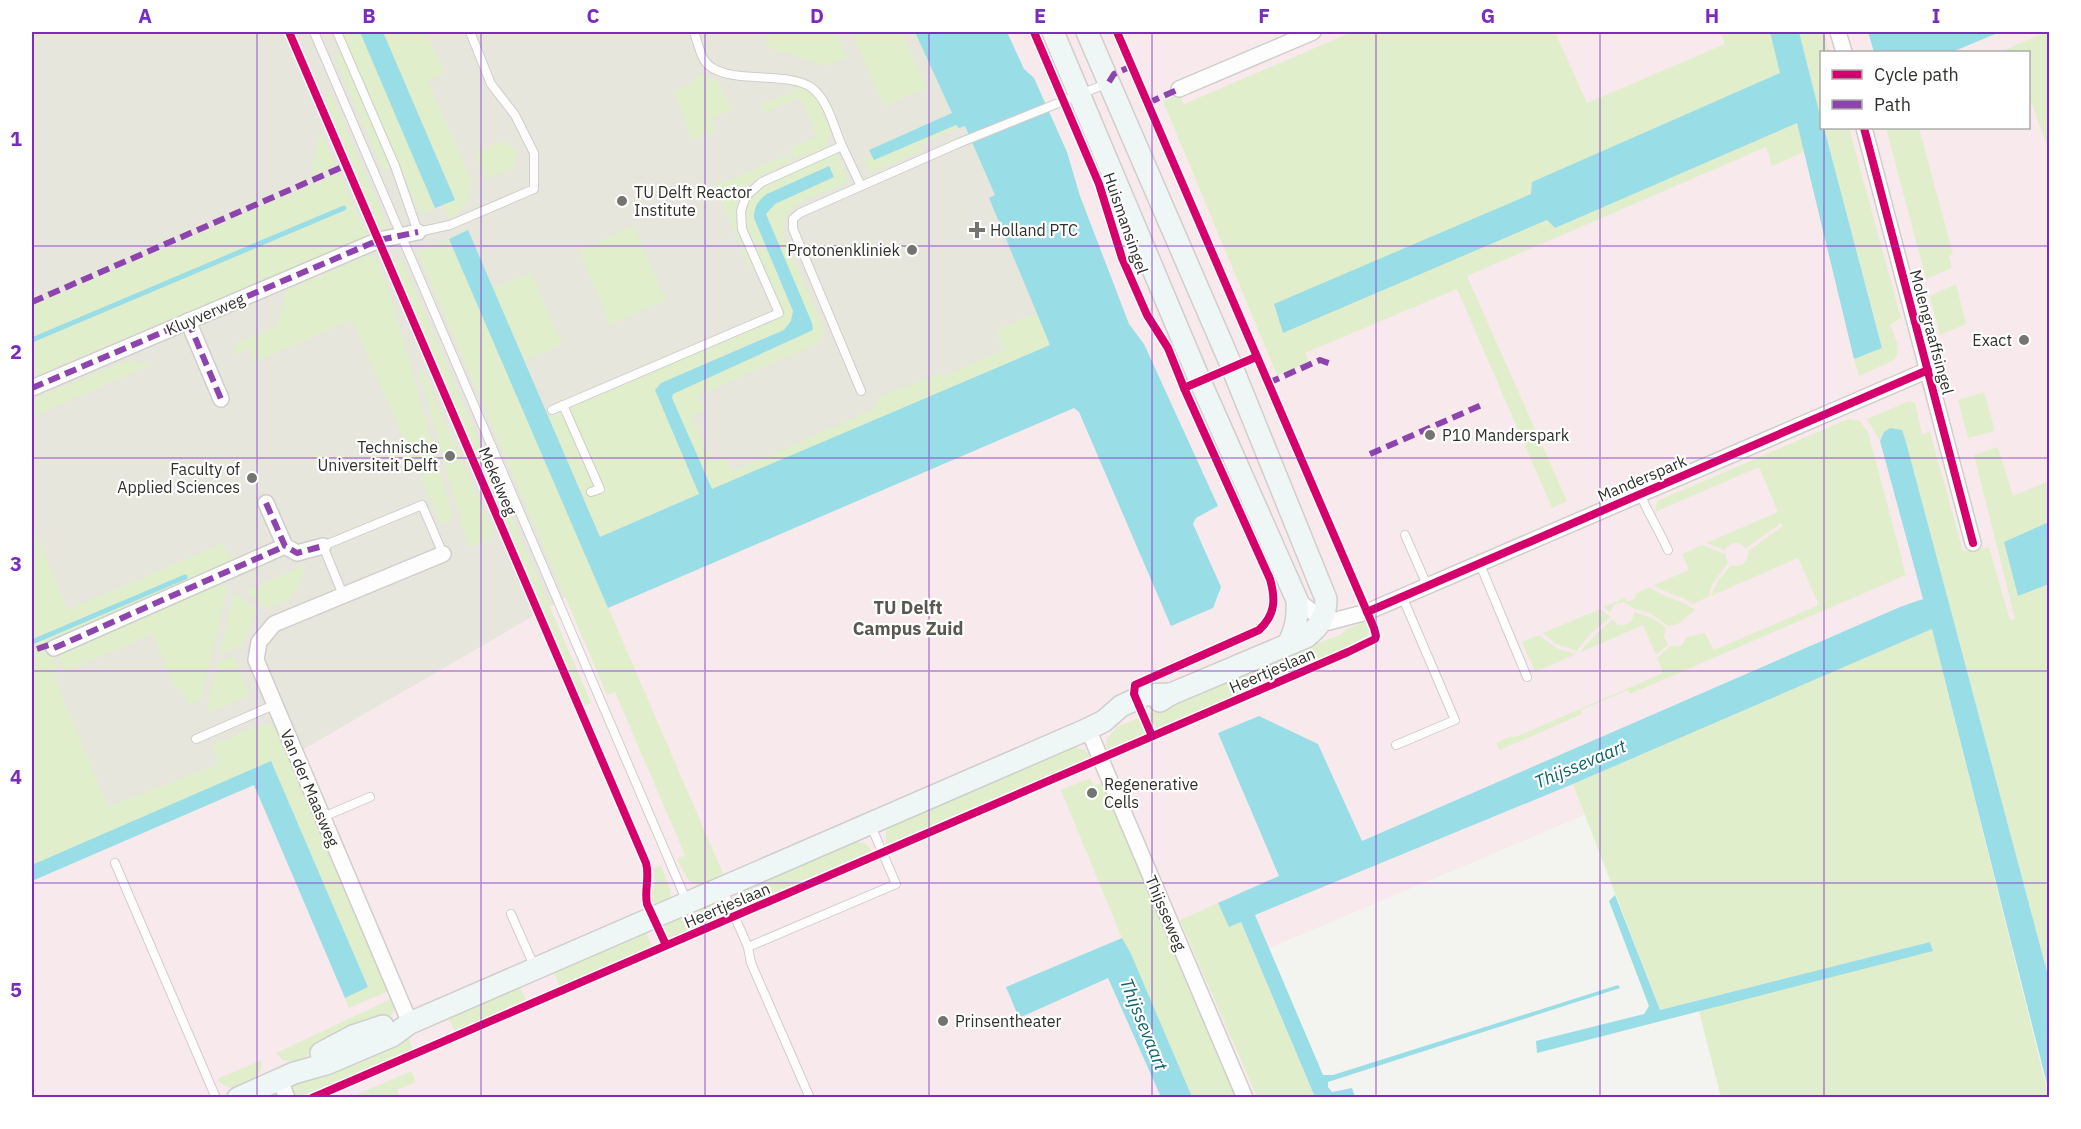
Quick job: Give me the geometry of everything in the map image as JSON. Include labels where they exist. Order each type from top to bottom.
[{"type":"street","name":"Huismansingel","points":[[1053,32],[1224,436],[1297,600]]},
{"type":"street","points":[[1087,32],[1232,367],[1324,590],[1326,607],[1323,620],[1297,600]]},
{"type":"street","points":[[1179,89],[1313,32]]},
{"type":"street","points":[[1839,32],[1844,51]]},
{"type":"street","name":"Molengraaffsingel","points":[[1864,129],[1973,543]]},
{"type":"street","name":"Kluyverweg","points":[[32,387],[379,240],[418,232]]},
{"type":"street","points":[[188,321],[221,399]]},
{"type":"street","name":"Manderspark","points":[[1323,620],[1334,621],[1367,612],[1928,370]]},
{"type":"street","points":[[266,503],[285,546],[297,553],[323,546]]},
{"type":"street","points":[[54,648],[285,546]]},
{"type":"street","name":"Van der Maasweg","points":[[410,1023],[256,660],[259,642],[274,624],[442,554]]},
{"type":"street","name":"Heertjeslaan","points":[[1288,644],[1295,631],[1298,616],[1297,600]]},
{"type":"street","name":"Heertjeslaan","points":[[238,1098],[287,1084],[326,1064],[392,1036],[410,1023],[1096,725],[1128,717],[1150,708],[1171,694],[1306,637],[1323,620]]},
{"type":"street","name":"Thijsseweg","points":[[1096,725],[1245,1098]]},
{"type":"lane","name":"Mekelweg","points":[[314,32],[687,904]]},
{"type":"lane","points":[[338,32],[395,166],[418,232],[450,225],[534,189],[534,153],[515,115],[491,84],[470,32]]},
{"type":"lane","points":[[694,32],[704,60],[724,74],[794,80],[812,87],[824,102],[861,186]]},
{"type":"lane","points":[[861,391],[793,229],[793,219],[800,213],[959,143],[1109,82]]},
{"type":"lane","points":[[552,410],[779,313],[742,229],[741,211],[746,196],[762,182],[842,146]]},
{"type":"lane","points":[[563,405],[600,489],[591,492]]},
{"type":"lane","points":[[1640,494],[1668,550]]},
{"type":"lane","name":"Van der Maasweg","points":[[323,546],[422,505],[442,554]]},
{"type":"lane","points":[[1405,535],[1427,585]]},
{"type":"lane","points":[[323,546],[344,595]]},
{"type":"lane","points":[[1479,562],[1527,677]]},
{"type":"lane","points":[[1396,746],[1455,720],[1402,596]]},
{"type":"lane","points":[[196,739],[274,705]]},
{"type":"lane","points":[[323,817],[370,797]]},
{"type":"lane","points":[[748,947],[896,884],[870,824]]},
{"type":"lane","points":[[115,863],[216,1098]]},
{"type":"lane","points":[[722,888],[748,947],[751,963],[810,1098]]},
{"type":"lane","points":[[511,914],[536,969]]},
{"type":"shaded area","name":"Technische Universiteit Delft","points":[[32,32],[990,32],[1124,342],[613,570],[268,770],[32,874]]},
{"type":"shaded area","points":[[990,32],[2049,32],[2049,619],[1262,951],[1324,1097],[32,1097],[32,874],[268,770],[613,570]]},
{"type":"green space","points":[[342,32],[360,32],[435,208],[422,213],[414,199]]},
{"type":"green space","points":[[383,32],[433,32],[426,35],[431,41],[444,73],[428,81],[472,181],[468,201],[460,212],[450,219],[443,204],[455,199]]},
{"type":"green space","points":[[764,32],[836,32],[847,57],[826,66],[770,48]]},
{"type":"green space","points":[[852,32],[902,32],[927,88],[884,106]]},
{"type":"green space","points":[[1352,32],[1555,32],[1587,103],[1725,44],[1720,32],[1770,32],[1781,73],[1533,182],[1532,194],[1274,305],[1283,333],[1547,220],[1555,228],[1797,123],[1804,152],[1772,166],[1766,147],[1467,276],[1567,501],[1552,508],[1457,289],[1305,353],[1309,362],[1277,375],[1163,101],[1179,94],[1184,104]]},
{"type":"green space","points":[[1799,32],[1824,32],[1829,51],[1820,51],[1820,115]]},
{"type":"green space","points":[[2046,32],[2050,45],[2049,151],[2030,99],[2030,51],[2002,51]]},
{"type":"green space","points":[[341,52],[389,168],[383,170],[335,58]]},
{"type":"green space","points":[[699,72],[720,83],[731,110],[712,118],[716,130],[692,140],[674,92],[692,84]]},
{"type":"green space","points":[[794,87],[812,88],[831,132],[825,148],[794,160],[790,148],[817,136],[800,97],[764,113],[760,105],[795,91]]},
{"type":"green space","points":[[329,89],[389,229],[379,228],[326,102]]},
{"type":"green space","points":[[957,125],[959,128],[920,145],[922,151],[870,173],[864,159],[871,156],[874,160]]},
{"type":"green space","points":[[1824,129],[1849,129],[1901,318],[1890,325],[1898,347],[1897,356],[1894,360],[1859,376],[1854,359],[1882,347]]},
{"type":"green space","points":[[1886,129],[1919,129],[1953,254],[1949,256],[1952,268],[1926,279]]},
{"type":"green space","points":[[322,134],[335,164],[313,175],[311,172],[319,135]]},
{"type":"green space","points":[[504,141],[517,151],[515,167],[485,179],[475,153]]},
{"type":"green space","points":[[837,153],[847,179],[846,183],[795,206],[784,223],[783,234],[824,329],[822,339],[812,346],[699,395],[705,410],[692,415],[712,462],[725,458],[732,472],[877,408],[875,399],[940,373],[942,377],[1003,350],[996,330],[1037,313],[1051,345],[712,490],[672,398],[673,394],[813,330],[766,214],[775,204],[834,177],[829,167],[754,211],[754,218],[793,311],[791,321],[784,330],[661,383],[657,394],[699,494],[600,537],[548,418],[784,315],[746,224],[747,203],[754,193],[775,179]]},
{"type":"green space","points":[[787,155],[790,162],[749,184],[737,201],[735,213],[737,226],[752,265],[749,267],[715,186]]},
{"type":"green space","points":[[340,174],[368,237],[32,377],[32,306]]},
{"type":"green space","points":[[634,226],[666,300],[610,325],[579,250]]},
{"type":"green space","points":[[449,239],[725,878],[707,884],[695,884],[686,877],[677,859],[685,855],[615,692],[607,695],[418,252]]},
{"type":"green space","points":[[366,256],[377,260],[390,292],[453,517],[452,520],[441,524],[352,320],[255,362],[250,348],[232,355],[236,344],[277,326],[287,290]]},
{"type":"green space","points":[[401,258],[591,703],[584,706],[396,267],[397,260]]},
{"type":"green space","points":[[531,272],[562,344],[525,361],[493,288]]},
{"type":"green space","points":[[1956,284],[1966,324],[1940,335],[1930,296]]},
{"type":"green space","points":[[125,361],[153,364],[32,417],[32,400]]},
{"type":"green space","points":[[423,370],[492,528],[491,537],[487,541],[472,547],[467,544],[420,374]]},
{"type":"green space","points":[[1984,392],[1995,431],[1968,438],[1958,400]]},
{"type":"green space","points":[[1909,401],[1915,403],[1922,434],[1930,432],[1963,551],[1989,547],[2010,620],[2015,619],[1974,455],[1998,447],[2013,496],[2049,481],[2049,522],[2004,543],[2018,596],[2049,584],[2049,979],[1906,442],[1884,432],[1880,441],[1867,419]]},
{"type":"green space","points":[[1848,419],[1860,421],[1868,432],[1906,575],[1630,694],[1628,690],[1581,710],[1582,714],[1500,750],[1496,743],[1511,736],[1513,738],[1663,673],[1657,658],[1671,646],[1681,646],[1687,637],[1705,633],[1714,650],[1819,605],[1798,558],[1711,596],[1718,581],[1731,565],[1744,564],[1748,551],[1783,526],[1781,523],[1746,548],[1735,543],[1729,545],[1725,550],[1706,543],[1778,512],[1759,467],[1655,512],[1657,501]]},
{"type":"green space","points":[[32,525],[68,610],[223,543],[229,557],[235,555],[233,562],[61,637],[56,635],[47,646],[57,669],[55,670],[58,677],[55,679],[108,807],[219,764],[212,745],[263,724],[277,729],[389,991],[349,1008],[345,998],[368,987],[271,762],[32,865]]},
{"type":"green space","points":[[1702,545],[1725,554],[1728,563],[1713,583],[1708,597],[1693,604],[1654,585],[1689,570],[1682,554]]},
{"type":"green space","points":[[306,565],[301,582],[289,600],[266,608],[246,591]]},
{"type":"green space","points":[[222,584],[227,588],[201,700],[188,705],[181,688],[176,690],[153,634],[65,671],[58,654]]},
{"type":"green space","points":[[1650,587],[1695,610],[1678,624],[1668,626],[1650,613],[1633,608],[1624,602],[1614,605],[1610,612],[1603,607],[1625,598],[1627,602],[1636,598],[1635,594]]},
{"type":"green space","points":[[234,593],[257,609],[242,646],[220,653]]},
{"type":"green space","points":[[1600,609],[1611,617],[1590,634],[1577,651],[1556,644],[1543,633]]},
{"type":"green space","points":[[1634,612],[1652,618],[1666,628],[1664,637],[1668,645],[1656,655],[1643,625],[1579,653],[1612,620],[1618,625],[1627,624],[1632,620]]},
{"type":"green space","points":[[1366,621],[1369,633],[1364,640],[1106,750],[1107,739],[1117,727],[1310,644],[1311,646],[1342,634],[1345,630]]},
{"type":"green space","points":[[1932,629],[2049,1097],[1721,1097],[1699,1011],[1932,951],[1930,942],[1660,1010],[1573,784]]},
{"type":"green space","points":[[1539,635],[1558,649],[1576,654],[1535,672],[1522,642]]},
{"type":"green space","points":[[234,657],[249,695],[211,712],[207,708],[218,663]]},
{"type":"green space","points":[[1075,747],[1085,750],[1091,757],[886,845],[886,832],[890,825]]},
{"type":"green space","points":[[1090,778],[1094,786],[1101,783],[1237,1097],[1192,1097],[1122,938],[1061,790]]},
{"type":"green space","points":[[856,841],[866,844],[872,851],[743,906],[741,896],[744,888]]},
{"type":"green space","points":[[661,865],[671,892],[670,899],[655,909],[651,896],[655,882],[653,869]]},
{"type":"green space","points":[[1218,903],[1229,926],[1240,921],[1315,1097],[1257,1097],[1180,920]]},
{"type":"green space","points":[[705,905],[717,907],[724,915],[668,939],[662,925],[682,916],[687,927],[703,920],[698,907]]},
{"type":"green space","points":[[645,931],[652,946],[559,986],[553,970]]},
{"type":"green space","points":[[519,985],[526,1000],[455,1031],[448,1017]]},
{"type":"green space","points":[[393,998],[395,1007],[392,1015],[323,1044],[298,1062],[283,1060],[276,1053]]},
{"type":"green space","points":[[407,1034],[413,1049],[300,1097],[258,1098]]},
{"type":"green space","points":[[262,1060],[258,1075],[246,1085],[230,1088],[217,1079]]},
{"type":"green space","points":[[411,1071],[416,1082],[397,1090],[400,1097],[349,1098]]},
{"type":"water","points":[[360,32],[383,32],[455,200],[435,208]]},
{"type":"water","points":[[915,32],[1007,32],[1024,69],[1034,78],[1067,152],[1080,196],[1129,324],[1144,344],[1218,506],[1196,518],[1193,524],[1221,587],[1213,608],[1171,626],[1079,412],[1074,408],[608,608],[449,239],[468,230],[600,537],[699,494],[655,390],[661,383],[784,330],[791,321],[793,311],[754,218],[755,210],[759,201],[767,194],[829,166],[834,177],[775,204],[766,214],[813,330],[673,394],[672,398],[712,489],[1050,345],[989,198],[995,195],[965,126],[959,128],[956,125],[874,160],[869,150],[952,113]]},
{"type":"water","points":[[1770,32],[1799,32],[1820,115],[1820,129],[1824,129],[1882,348],[1854,359],[1797,123],[1555,228],[1547,220],[1283,333],[1274,304],[1531,194],[1532,182],[1780,73]]},
{"type":"water","points":[[1868,32],[2000,32],[1954,51],[1874,51]]},
{"type":"water","name":"Thijssevaart","points":[[1890,428],[1902,430],[1906,442],[2049,979],[2049,1092],[1932,629],[1573,784],[1255,915],[1323,1075],[1333,1075],[1618,985],[1620,988],[1328,1082],[1328,1087],[1332,1092],[1352,1088],[1355,1097],[1315,1097],[1241,922],[1229,927],[1218,903],[1279,876],[1218,733],[1259,716],[1318,744],[1362,841],[1923,599],[1880,441],[1884,432]]},
{"type":"water","points":[[2049,522],[2049,584],[2018,596],[2004,542]]},
{"type":"water","points":[[271,761],[368,987],[345,998],[254,785],[32,881],[32,865]]},
{"type":"water","points":[[1615,895],[1660,1010],[1930,942],[1933,951],[1537,1053],[1536,1041],[1644,1014],[1649,1006],[1609,901]]},
{"type":"water","name":"Thijssevaart","points":[[1122,938],[1192,1097],[1161,1097],[1108,978],[1019,1018],[1006,987]]},
{"type":"waterway","points":[[32,340],[344,208]]},
{"type":"waterway","points":[[32,642],[185,577]]},
{"type":"marked path","points":[[1109,82],[1114,74],[1132,66]]},
{"type":"marked path","points":[[1148,103],[1179,89]]},
{"type":"marked path","points":[[32,302],[347,165]]},
{"type":"marked path","points":[[32,388],[379,240],[418,232]]},
{"type":"marked path","points":[[188,321],[221,399]]},
{"type":"marked path","points":[[1268,383],[1320,360],[1331,364]]},
{"type":"marked path","points":[[1370,454],[1484,404]]},
{"type":"marked path","points":[[266,503],[285,546],[297,553],[323,546]]},
{"type":"marked path","points":[[54,648],[285,546]]},
{"type":"marked path","points":[[37,649],[52,644]]},
{"type":"cycle path","points":[[289,32],[646,863],[647,904],[666,945]]},
{"type":"cycle path","points":[[1034,32],[1099,184],[1122,258],[1147,315],[1168,348],[1272,587],[1273,607],[1268,619],[1259,630],[1135,685],[1134,694],[1152,736]]},
{"type":"cycle path","points":[[312,1098],[1375,639],[1374,628],[1117,32]]},
{"type":"cycle path","points":[[1864,129],[1973,543]]},
{"type":"cycle path","points":[[1184,388],[1256,357]]},
{"type":"cycle path","points":[[1367,612],[1928,370]]},
{"type":"place","name":"TU Delft Reactor Institute","points":[[622,201]]},
{"type":"place","name":"Holland PTC","points":[[977,230]]},
{"type":"place","name":"Protonenkliniek","points":[[912,250]]},
{"type":"place","name":"Exact","points":[[2024,340]]},
{"type":"place","name":"P10 Manderspark","points":[[1430,435]]},
{"type":"place","name":"Technische Universiteit Delft","points":[[450,456]]},
{"type":"place","name":"Faculty of Applied Sciences","points":[[252,478]]},
{"type":"place","name":"Regenerative Cells","points":[[1092,793]]},
{"type":"place","name":"Prinsentheater","points":[[943,1021]]},
{"type":"district","name":"TU Delft Campus Zuid","points":[[908,617]]}]
